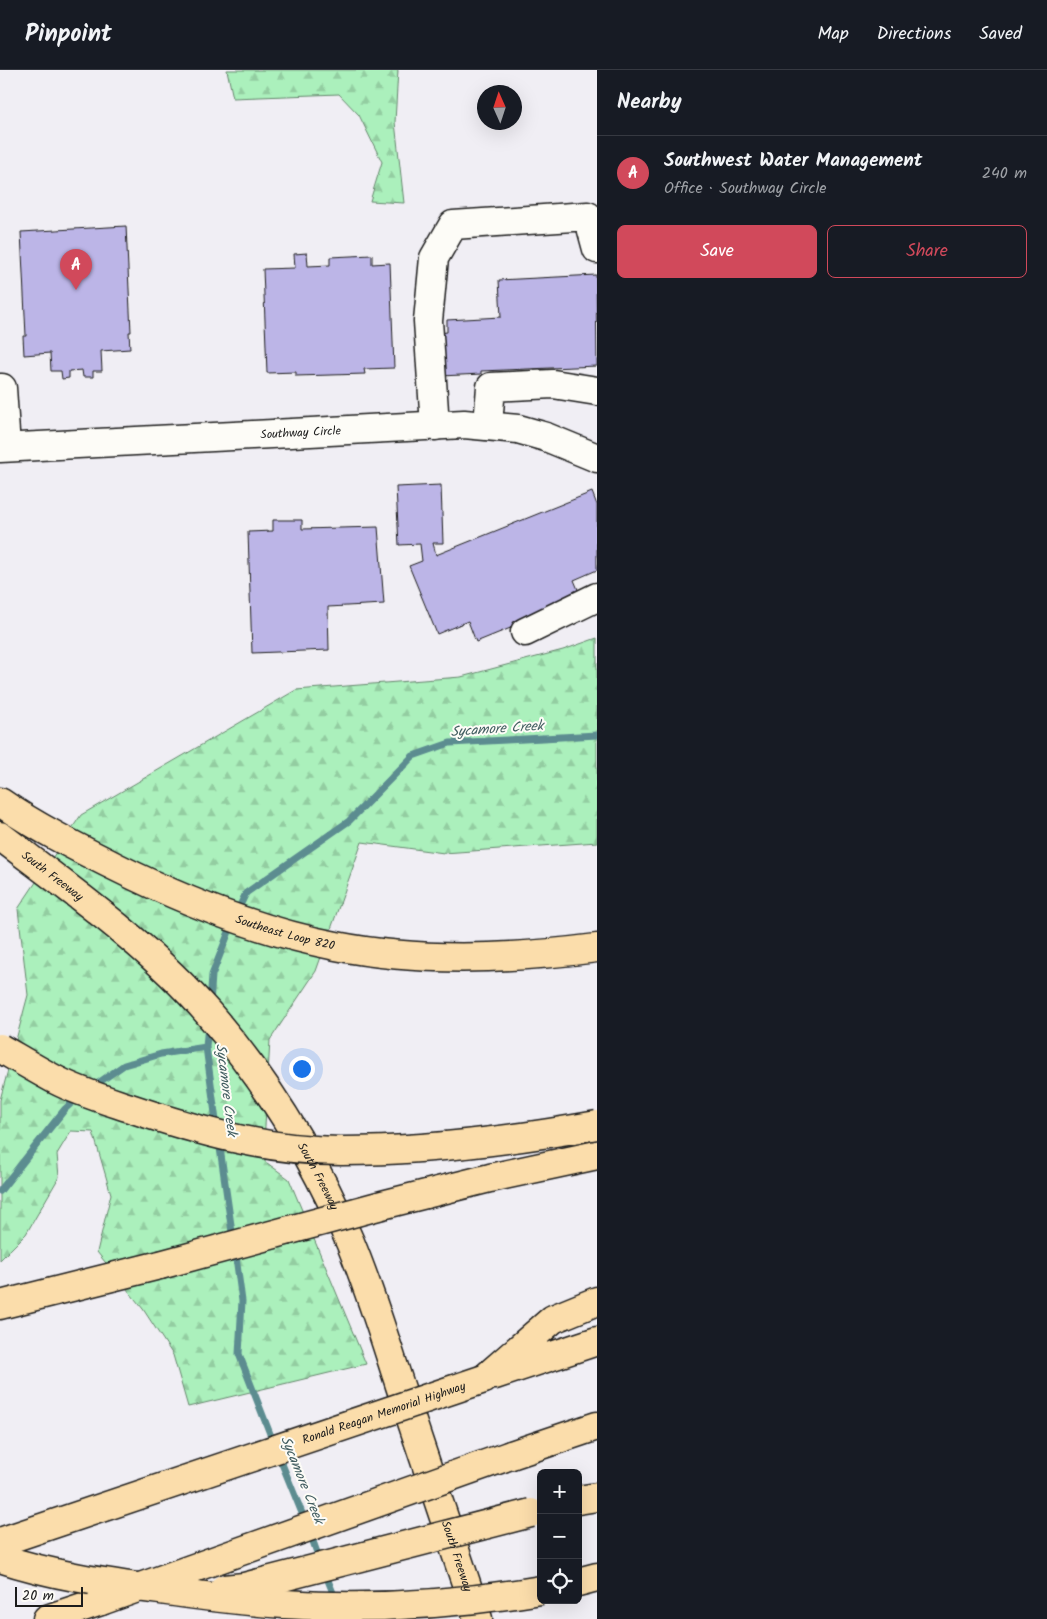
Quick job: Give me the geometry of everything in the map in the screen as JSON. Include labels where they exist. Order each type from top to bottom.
[{"type":"main road","name":"Southeast Loop 820","points":[[7,807],[90,854],[168,892],[202,906],[290,936],[383,953],[468,958],[540,954],[597,948]]},
{"type":"main road","name":"South Freeway","points":[[0,836],[132,938],[184,987],[220,1028],[253,1071],[294,1132],[334,1208],[363,1274],[478,1619]]},
{"type":"main road","points":[[0,1048],[57,1080],[108,1100],[205,1131],[256,1143],[340,1151],[414,1148],[501,1140],[597,1125]]},
{"type":"main road","points":[[0,1304],[160,1266],[415,1196],[597,1154]]},
{"type":"main road","points":[[484,1379],[553,1319],[597,1300]]},
{"type":"main road","name":"Ronald Reagan Memorial Highway","points":[[0,1542],[597,1341]]},
{"type":"main road","points":[[47,1619],[597,1426]]},
{"type":"main road","points":[[582,1499],[597,1497]]},
{"type":"main road","points":[[101,1601],[244,1587],[536,1512]]},
{"type":"main road","points":[[0,1558],[45,1570],[138,1587],[236,1600],[284,1604],[356,1606],[421,1604],[486,1598],[537,1591]]},
{"type":"main road","points":[[582,1581],[597,1577]]},
{"type":"street","points":[[435,426],[428,321],[434,258],[453,225],[588,216],[597,249]]},
{"type":"street","points":[[488,426],[491,387],[553,384],[597,391]]},
{"type":"street","points":[[0,388],[2,388],[3,448]]},
{"type":"street","name":"Southway Circle","points":[[3,448],[435,426],[488,426],[518,429],[546,437],[597,458]]},
{"type":"street","points":[[525,632],[597,597]]},
{"type":"green space","points":[[227,70],[398,70],[395,122],[404,203],[370,201],[382,162],[359,115],[339,94],[233,98]]},
{"type":"green space","points":[[597,638],[597,842],[444,853],[362,842],[316,971],[270,1040],[263,1160],[289,1179],[366,1364],[188,1407],[173,1355],[143,1309],[97,1252],[111,1194],[93,1132],[71,1131],[57,1154],[59,1177],[26,1234],[0,1260],[0,1100],[28,995],[18,909],[81,815],[296,690],[461,677],[563,650]]},
{"type":"building","points":[[126,226],[131,332],[129,332],[130,349],[101,351],[102,371],[93,371],[93,377],[83,377],[82,370],[69,371],[69,378],[62,379],[61,371],[51,371],[50,353],[24,355],[23,336],[26,336],[21,232]]},
{"type":"building","points":[[307,253],[308,266],[330,265],[330,257],[372,255],[372,264],[390,263],[394,368],[364,369],[365,374],[296,376],[296,372],[267,373],[263,269],[295,268],[294,254]]},
{"type":"building","points":[[596,275],[597,366],[481,371],[481,374],[441,376],[439,333],[447,332],[447,320],[501,317],[499,280]]},
{"type":"building","points":[[441,485],[443,543],[433,543],[436,555],[592,492],[597,505],[597,570],[574,580],[582,599],[476,642],[468,621],[437,634],[409,566],[422,561],[420,544],[399,545],[396,487]]},
{"type":"building","points":[[273,520],[302,520],[302,529],[378,527],[384,604],[328,607],[329,650],[252,653],[248,532],[273,531]]},
{"type":"waterway","name":"Sycamore Creek","points":[[236,914],[246,893],[349,821],[413,756],[450,743],[597,735]]},
{"type":"waterway","name":"Sycamore Creek","points":[[210,1004],[212,975],[232,924]]},
{"type":"waterway","name":"Sycamore Creek","points":[[208,1024],[206,1047],[217,1128]]},
{"type":"waterway","points":[[91,1088],[124,1065],[161,1054],[206,1047]]},
{"type":"waterway","points":[[0,1191],[65,1109],[78,1097]]},
{"type":"waterway","name":"Sycamore Creek","points":[[219,1141],[233,1239]]},
{"type":"waterway","name":"Sycamore Creek","points":[[235,1250],[242,1301],[239,1354],[274,1444]]},
{"type":"waterway","name":"Sycamore Creek","points":[[278,1454],[306,1523]]},
{"type":"waterway","name":"Sycamore Creek","points":[[310,1533],[320,1561]]},
{"type":"waterway","name":"Sycamore Creek","points":[[325,1573],[336,1600]]},
{"type":"place","name":"Southwest Water Management","points":[[76,290]]}]
